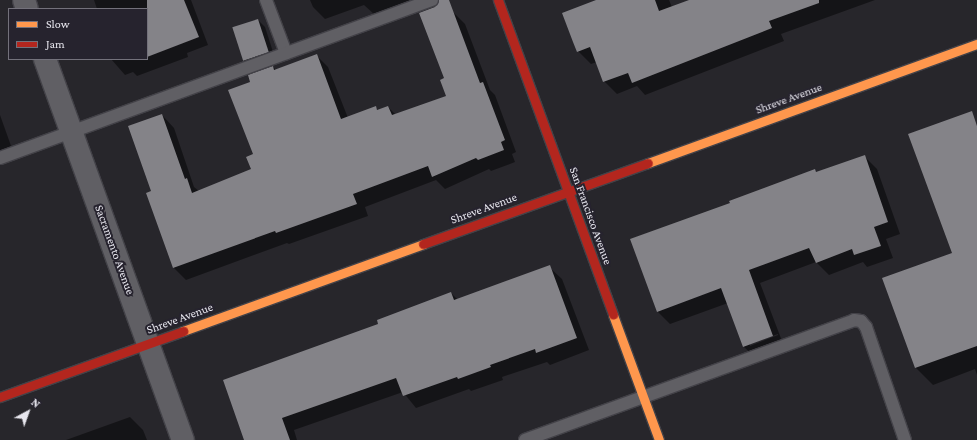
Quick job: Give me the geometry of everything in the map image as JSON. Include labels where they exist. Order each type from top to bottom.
[{"type":"street","name":"San Francisco Avenue","points":[[498,0],[659,440]]},
{"type":"street","name":"Shreve Avenue","points":[[0,397],[977,44]]},
{"type":"street","name":"Sacramento Avenue","points":[[45,60],[183,440]]},
{"type":"lane","points":[[266,0],[286,53]]},
{"type":"lane","points":[[0,158],[432,0]]},
{"type":"lane","points":[[525,440],[854,320],[861,321],[866,327],[905,440]]},
{"type":"building","points":[[147,0],[184,0],[199,37],[148,57]]},
{"type":"building","points":[[439,0],[449,0],[480,83],[483,82],[505,140],[501,142],[504,150],[478,160],[476,158],[432,177],[428,166],[353,194],[357,204],[276,233],[275,231],[173,268],[146,193],[151,191],[128,126],[162,114],[185,179],[187,178],[192,193],[251,169],[246,157],[253,154],[228,90],[250,82],[248,75],[273,66],[274,70],[317,54],[341,119],[376,106],[377,110],[388,106],[392,115],[446,96],[440,80],[444,78],[419,13],[435,7]]},
{"type":"building","points":[[596,0],[655,0],[659,11],[689,0],[819,0],[819,3],[769,21],[772,28],[632,83],[628,73],[603,82],[590,47],[577,52],[562,13]]},
{"type":"building","points":[[258,19],[269,52],[243,61],[232,27]]},
{"type":"building","points":[[972,111],[977,126],[977,346],[915,368],[882,278],[952,253],[908,134]]},
{"type":"building","points":[[865,155],[888,222],[874,227],[881,246],[854,255],[852,249],[816,263],[809,248],[749,270],[773,336],[743,347],[721,288],[657,312],[630,239],[730,203],[729,201],[815,169],[816,172]]},
{"type":"building","points":[[550,265],[577,338],[536,353],[535,349],[490,365],[491,367],[458,379],[457,377],[403,396],[396,378],[282,418],[290,440],[244,440],[223,380],[378,324],[377,320],[451,292],[454,300]]},
{"type":"traffic: slow","points":[[648,163],[977,44]]},
{"type":"traffic: slow","points":[[183,331],[423,244]]},
{"type":"traffic: slow","points":[[613,315],[659,440]]},
{"type":"traffic: jam","points":[[498,0],[613,315]]},
{"type":"traffic: jam","points":[[423,244],[648,163]]},
{"type":"traffic: jam","points":[[0,397],[183,331]]}]
